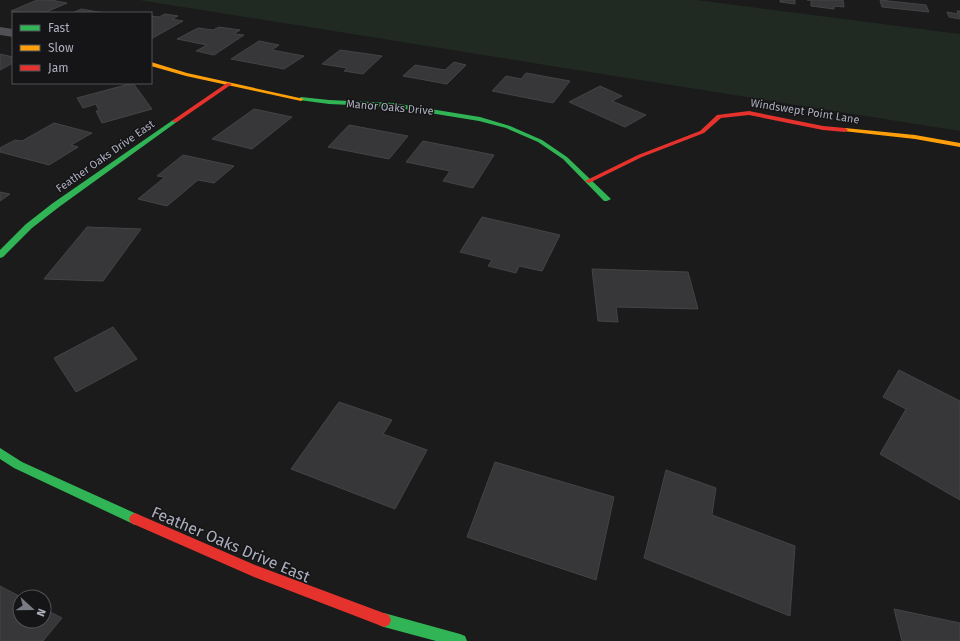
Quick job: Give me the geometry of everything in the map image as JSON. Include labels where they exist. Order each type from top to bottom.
[{"type":"street","points":[[0,31],[12,33]]},
{"type":"street","name":"Manor Oaks Drive","points":[[152,64],[229,84],[296,98],[329,102],[393,105],[480,119],[508,127],[540,141],[565,158],[607,199]]},
{"type":"street","name":"Feather Oaks Drive East","points":[[0,255],[28,226],[56,205],[229,84]]},
{"type":"street","name":"Windswept Point Lane","points":[[589,181],[640,156],[702,132],[719,116],[734,114],[749,113],[823,128],[915,137],[960,145]]},
{"type":"street","name":"Feather Oaks Drive East","points":[[0,453],[18,465],[179,540],[312,594],[400,625],[460,641]]},
{"type":"shaded area","points":[[139,0],[697,0],[960,34],[960,131]]},
{"type":"building","points":[[37,0],[51,0],[67,3],[46,12],[11,11]]},
{"type":"building","points":[[780,0],[795,0],[795,4],[780,2]]},
{"type":"building","points":[[811,0],[843,0],[844,7],[834,6],[834,9],[811,6]]},
{"type":"building","points":[[880,0],[926,5],[929,12],[882,7]]},
{"type":"building","points":[[81,9],[98,12],[75,12]]},
{"type":"building","points":[[957,11],[960,11],[960,19],[949,17],[947,12],[958,14]]},
{"type":"building","points":[[165,14],[178,16],[172,19],[183,21],[152,38],[152,16],[159,17]]},
{"type":"building","points":[[219,27],[240,30],[234,34],[244,35],[214,55],[196,51],[207,45],[177,39],[198,28],[213,30]]},
{"type":"building","points":[[259,41],[279,45],[272,50],[304,56],[284,69],[231,59]]},
{"type":"building","points":[[340,50],[382,56],[363,74],[344,71],[347,68],[322,64]]},
{"type":"building","points":[[0,54],[12,57],[12,64],[0,70]]},
{"type":"building","points":[[454,62],[466,65],[447,84],[403,76],[415,65],[445,70]]},
{"type":"building","points":[[526,73],[570,81],[553,103],[492,91],[506,76],[521,79]]},
{"type":"building","points":[[134,84],[152,109],[102,123],[96,111],[99,111],[96,104],[83,108],[77,98]]},
{"type":"building","points":[[600,86],[622,96],[612,101],[646,115],[625,127],[569,102]]},
{"type":"building","points":[[254,109],[292,117],[252,149],[212,139]]},
{"type":"building","points":[[54,123],[92,133],[71,145],[78,147],[49,165],[0,152],[0,148],[15,140],[22,141]]},
{"type":"building","points":[[349,125],[408,136],[389,159],[328,147]]},
{"type":"building","points":[[423,141],[494,155],[473,188],[443,181],[450,171],[406,162]]},
{"type":"building","points":[[183,155],[234,166],[214,183],[198,180],[167,206],[138,199],[165,177],[157,176]]},
{"type":"building","points":[[0,192],[10,194],[0,201]]},
{"type":"building","points":[[482,217],[560,235],[542,271],[519,266],[516,273],[488,266],[492,260],[460,252]]},
{"type":"building","points":[[87,227],[141,229],[103,281],[44,279]]},
{"type":"building","points":[[592,269],[688,272],[698,309],[616,307],[618,322],[598,321]]},
{"type":"building","points":[[113,327],[137,359],[76,392],[54,358]]},
{"type":"building","points":[[899,370],[960,401],[960,500],[880,454],[906,409],[883,397]]},
{"type":"building","points":[[339,402],[392,420],[383,434],[427,450],[395,509],[291,469]]},
{"type":"building","points":[[495,462],[614,497],[596,580],[467,537]]},
{"type":"building","points":[[666,470],[716,488],[712,515],[795,546],[790,616],[644,558]]},
{"type":"building","points":[[0,586],[12,592],[12,629],[52,629],[52,613],[62,618],[43,641],[0,641]]},
{"type":"building","points":[[894,609],[960,623],[960,641],[902,641]]},
{"type":"traffic: fast","points":[[301,99],[393,105],[480,119],[508,127],[540,141],[565,158],[607,199]]},
{"type":"traffic: fast","points":[[0,255],[29,226],[56,205],[175,121]]},
{"type":"traffic: fast","points":[[0,453],[18,465],[135,519]]},
{"type":"traffic: fast","points":[[384,620],[460,641]]},
{"type":"traffic: slow","points":[[152,64],[186,74],[301,99]]},
{"type":"traffic: slow","points":[[845,130],[915,137],[960,145]]},
{"type":"traffic: jam","points":[[175,121],[229,84]]},
{"type":"traffic: jam","points":[[589,181],[640,156],[702,132],[719,116],[749,113],[823,128],[845,130]]},
{"type":"traffic: jam","points":[[135,519],[254,571],[384,620]]}]
